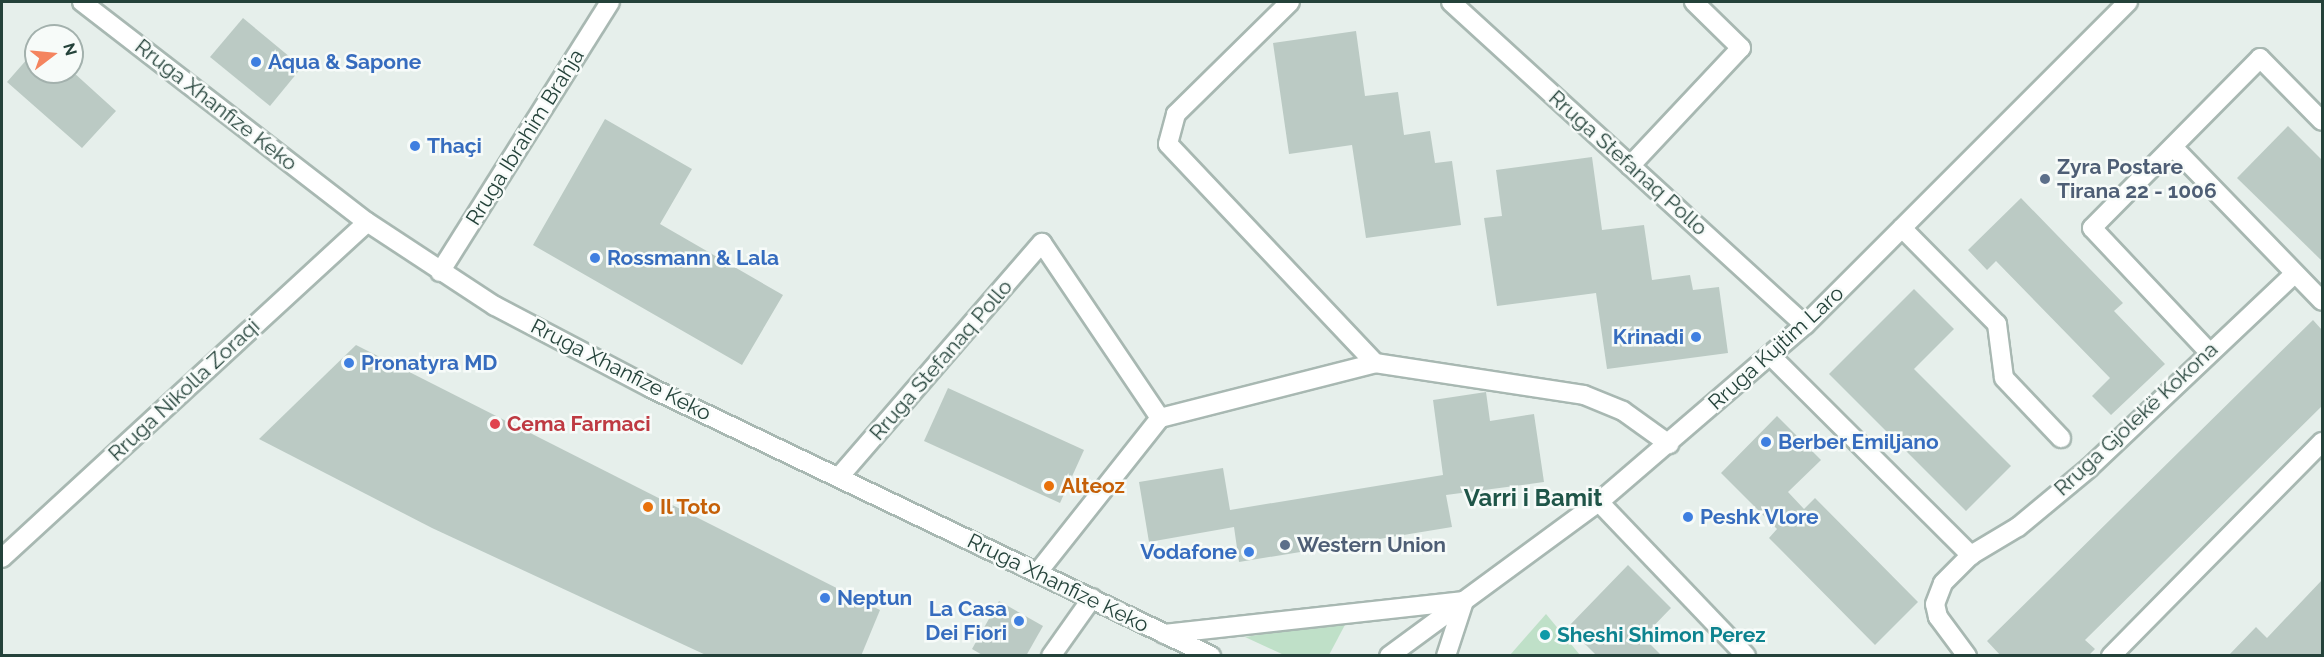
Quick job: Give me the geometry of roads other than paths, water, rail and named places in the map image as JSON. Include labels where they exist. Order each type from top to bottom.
[{"type":"street","name":"Rruga Xhanfize Keko","points":[[82,2],[367,222],[440,272],[651,388],[1211,656]]},
{"type":"street","name":"Rruga Ibrahim Brahja","points":[[440,272],[610,2]]},
{"type":"street","points":[[1290,2],[1176,114],[1168,144],[1375,363]]},
{"type":"street","name":"Rruga Stefanaq Pollo","points":[[1450,2],[1805,325]]},
{"type":"street","points":[[1630,166],[1741,48],[1694,2]]},
{"type":"street","name":"Rruga Kujtim Laro","points":[[1389,656],[1599,502],[1805,325],[2128,2]]},
{"type":"street","points":[[2208,351],[2092,228],[2260,58],[2322,120]]},
{"type":"street","points":[[2172,147],[2322,301]]},
{"type":"street","name":"Rruga Nikolla Zoraqi","points":[[2,558],[367,222]]},
{"type":"street","points":[[1902,228],[1997,324],[2004,378],[2061,438]]},
{"type":"street","name":"Rruga Stefanaq Pollo","points":[[839,477],[1042,243],[1160,418]]},
{"type":"street","name":"Rruga Gjolekë Kokona","points":[[1967,656],[1943,628],[1935,604],[1943,583],[1971,555],[2018,527],[2089,468],[2208,351],[2294,274]]},
{"type":"street","points":[[1770,355],[1971,555]]},
{"type":"street","points":[[1038,572],[1160,418],[1375,363],[1584,395],[1623,411],[1669,444]]},
{"type":"street","points":[[2111,656],[2322,442]]},
{"type":"street","points":[[1599,502],[1746,656]]},
{"type":"street","points":[[1051,656],[1092,598]]},
{"type":"street","points":[[1164,634],[1464,601],[1446,656]]},
{"type":"place","name":"Aqua & Sapone","points":[[256,62]]},
{"type":"place","name":"Thaçi","points":[[415,146]]},
{"type":"place","name":"Zyra Postare Tirana 22 - 1006","points":[[2045,179]]},
{"type":"place","name":"Rossmann & Lala","points":[[595,258]]},
{"type":"place","name":"Krinadi","points":[[1696,337]]},
{"type":"place","name":"Pronatyra MD","points":[[349,363]]},
{"type":"place","name":"Cema Farmaci","points":[[495,424]]},
{"type":"place","name":"Berber Emiljano","points":[[1766,442]]},
{"type":"place","name":"Alteoz","points":[[1049,486]]},
{"type":"place","name":"Il Toto","points":[[648,507]]},
{"type":"place","name":"Peshk Vlore","points":[[1688,517]]},
{"type":"place","name":"Western Union","points":[[1285,545]]},
{"type":"place","name":"Vodafone","points":[[1249,552]]},
{"type":"place","name":"Neptun","points":[[825,598]]},
{"type":"place","name":"La Casa Dei Fiori","points":[[1019,621]]},
{"type":"place","name":"Sheshi Shimon Perez","points":[[1545,635]]},
{"type":"district","name":"Varri i Bamit","points":[[1533,498]]}]
